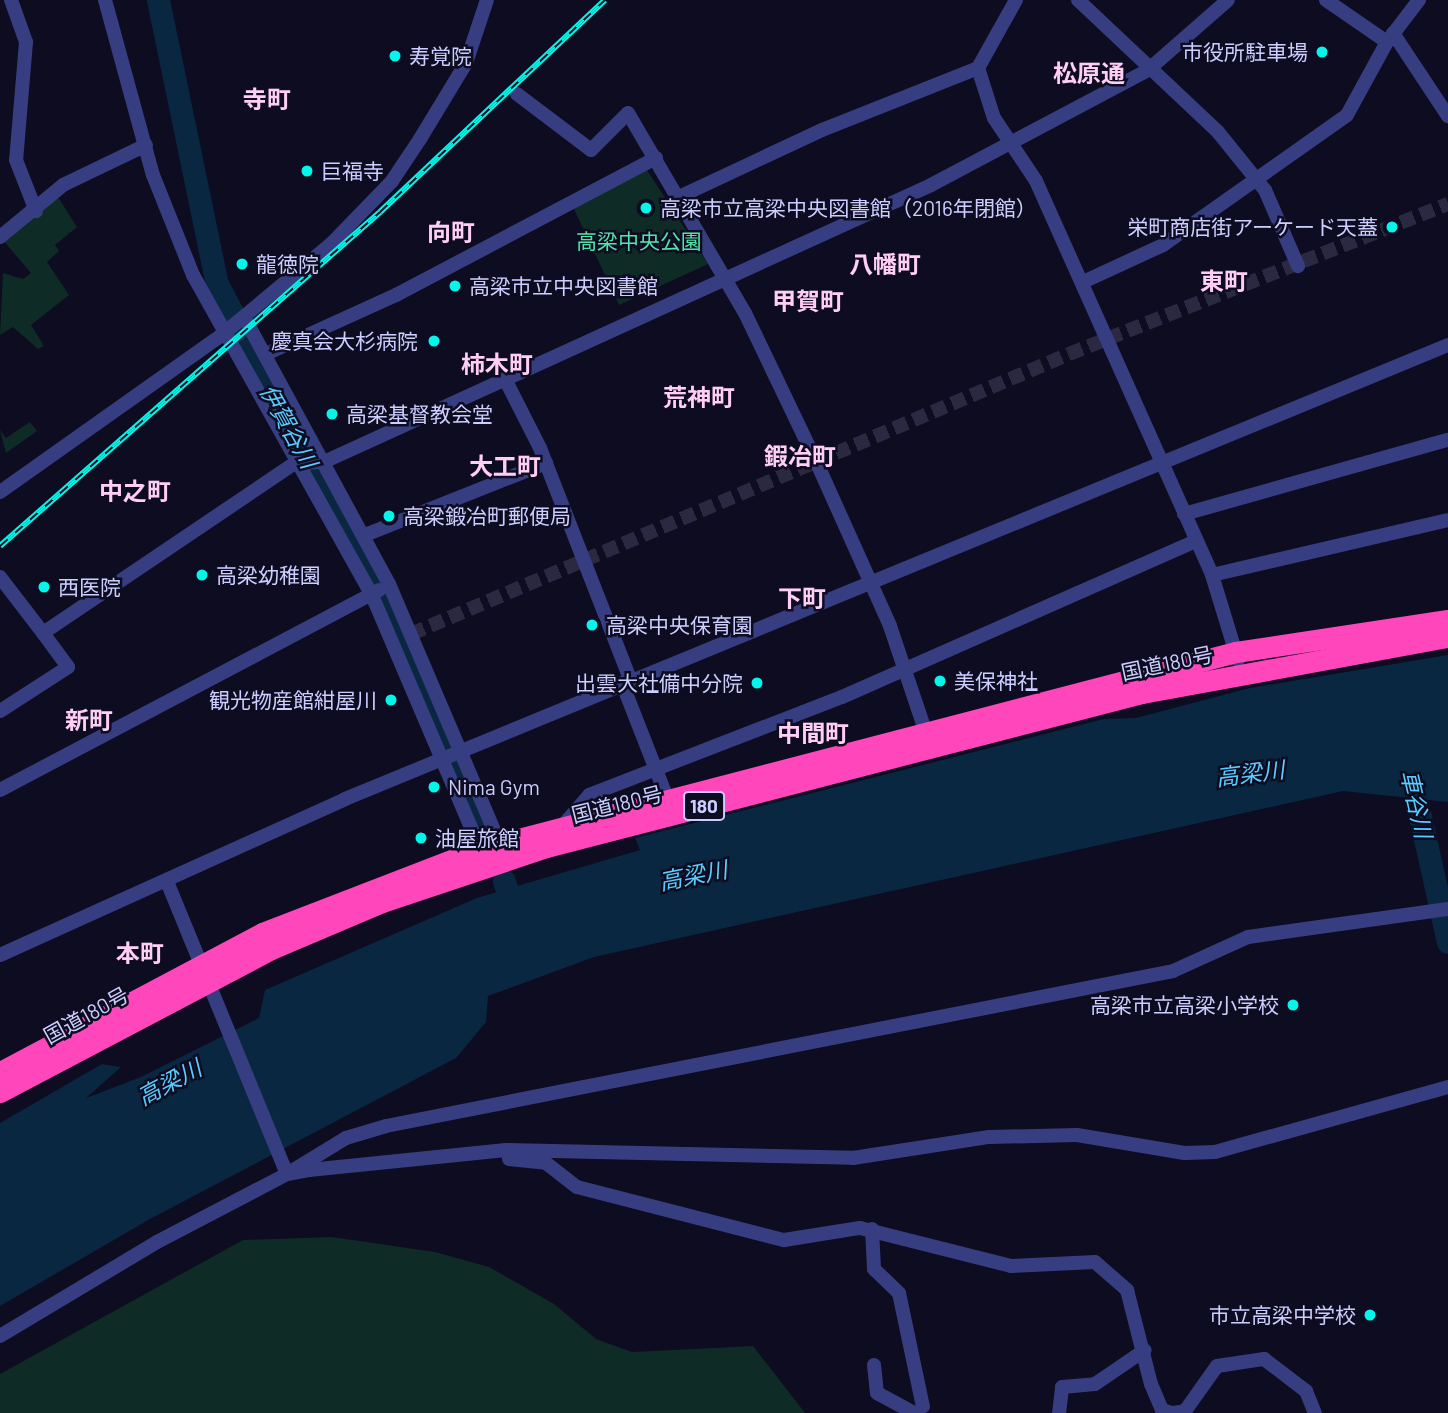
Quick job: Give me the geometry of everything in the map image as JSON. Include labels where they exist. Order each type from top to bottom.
[{"type":"highway","name":"国道180号","points":[[0,1092],[363,891],[928,739],[1238,662],[1448,620]]},
{"type":"highway","name":"国道180号","points":[[1238,662],[1448,637]]},
{"type":"highway","name":"国道180号","points":[[493,855],[565,823],[928,739]]},
{"type":"highway","name":"国道180号","points":[[0,1072],[207,978]]},
{"type":"street","points":[[11,0],[26,42],[16,160],[36,211]]},
{"type":"street","points":[[105,0],[146,145],[192,275],[223,334],[365,535],[380,589],[420,681]]},
{"type":"street","points":[[0,492],[223,334],[311,263],[392,181],[466,63],[487,0]]},
{"type":"street","points":[[681,196],[978,68],[1016,0]]},
{"type":"street","points":[[1078,0],[1148,69],[1218,132],[1259,183],[1298,266]]},
{"type":"street","points":[[43,634],[294,464],[313,463],[726,280],[1012,141],[1148,69],[1228,0]]},
{"type":"street","points":[[1326,0],[1390,38],[1448,116]]},
{"type":"street","points":[[1083,282],[1163,245],[1259,183],[1347,115],[1390,38],[1419,0]]},
{"type":"street","points":[[978,68],[994,118],[1012,141],[1083,282],[1212,575],[1238,662]]},
{"type":"street","points":[[517,94],[591,149],[628,113],[681,196],[726,280],[869,579],[906,670],[928,739]]},
{"type":"street","points":[[0,237],[36,211],[63,184],[146,145]]},
{"type":"street","points":[[267,354],[396,295],[656,158]]},
{"type":"street","points":[[243,318],[267,354],[313,463],[380,589],[493,855]]},
{"type":"street","points":[[0,955],[168,884],[452,755],[626,681],[869,579],[1448,345]]},
{"type":"street","points":[[505,379],[546,463],[667,798]]},
{"type":"street","points":[[1184,514],[1448,439]]},
{"type":"street","points":[[365,535],[546,463]]},
{"type":"street","points":[[1212,575],[1448,520]]},
{"type":"street","points":[[565,823],[589,795],[906,670],[1196,541]]},
{"type":"street","points":[[0,577],[68,667],[0,711]]},
{"type":"street","points":[[0,790],[380,589]]},
{"type":"street","points":[[168,884],[285,1168]]},
{"type":"street","points":[[0,1336],[285,1168],[346,1138],[386,1126],[1172,971],[1248,937],[1448,909]]},
{"type":"street","points":[[477,1157],[506,1150],[853,1158],[989,1137],[1077,1135],[1185,1153],[1216,1152],[1448,1087]]},
{"type":"street","points":[[285,1168],[477,1157],[546,1163],[577,1187],[784,1240],[872,1229],[1011,1266],[1074,1260],[1107,1266],[1132,1301],[1157,1397],[1172,1413],[1185,1411],[1217,1366],[1264,1359],[1306,1391],[1315,1413]]},
{"type":"street","points":[[872,1229],[874,1269],[899,1293],[919,1410]]},
{"type":"street","points":[[1059,1413],[1062,1387],[1095,1384],[1145,1350]]},
{"type":"street","points":[[874,1365],[877,1393],[919,1410]]},
{"type":"green space","name":"高梁中央公園","points":[[645,167],[708,264],[619,305],[573,207]]},
{"type":"green space","points":[[58,197],[77,227],[55,245],[59,251],[47,262],[69,295],[31,325],[44,346],[38,349],[13,327],[0,335],[3,273],[23,279],[31,273],[2,239]]},
{"type":"green space","points":[[30,422],[37,431],[6,453],[0,430],[6,438]]},
{"type":"green space","points":[[332,1237],[435,1252],[489,1267],[554,1304],[596,1339],[632,1352],[753,1346],[805,1413],[0,1413],[0,1374],[243,1240]]},
{"type":"water","name":"高梁川","points":[[1448,655],[1448,802],[1343,791],[594,957],[488,996],[486,1022],[456,1058],[150,1219],[0,1306],[0,1123],[102,1064],[121,1067],[86,1098],[141,1077],[259,1018],[265,990],[477,898],[640,850],[635,838],[1104,719],[1136,718],[1250,688]]},
{"type":"waterway","name":"伊賀谷川","points":[[158,0],[217,284],[387,604],[483,831]]},
{"type":"waterway","name":"車谷川","points":[[1410,771],[1448,942]]},
{"type":"waterway","name":"伊賀谷川","points":[[504,881],[515,918]]},
{"type":"tunnel","points":[[411,634],[1069,354],[1448,204]]},
{"type":"railway","points":[[0,546],[380,212],[605,0]]},
{"type":"place","name":"市役所駐車場","points":[[1322,52]]},
{"type":"place","name":"寿覚院","points":[[395,56]]},
{"type":"place","name":"巨福寺","points":[[307,171]]},
{"type":"place","name":"高梁市立高梁中央図書館（2016年閉館）","points":[[646,208]]},
{"type":"place","name":"栄町商店街アーケード天蓋","points":[[1392,227]]},
{"type":"place","name":"龍徳院","points":[[242,264]]},
{"type":"place","name":"高梁市立中央図書館","points":[[455,286]]},
{"type":"place","name":"慶真会大杉病院","points":[[434,341]]},
{"type":"place","name":"高梁基督教会堂","points":[[332,414]]},
{"type":"place","name":"高梁鍛冶町郵便局","points":[[389,516]]},
{"type":"place","name":"高梁幼稚園","points":[[202,575]]},
{"type":"place","name":"西医院","points":[[44,587]]},
{"type":"place","name":"高梁中央保育園","points":[[592,625]]},
{"type":"place","name":"美保神社","points":[[940,681]]},
{"type":"place","name":"出雲大社備中分院","points":[[757,683]]},
{"type":"place","name":"観光物産館紺屋川","points":[[391,700]]},
{"type":"place","name":"Nima Gym","points":[[434,787]]},
{"type":"place","name":"油屋旅館","points":[[421,838]]},
{"type":"place","name":"高梁市立高梁小学校","points":[[1293,1005]]},
{"type":"place","name":"市立高梁中学校","points":[[1370,1315]]},
{"type":"district","name":"松原通","points":[[1089,73]]},
{"type":"district","name":"寺町","points":[[267,99]]},
{"type":"district","name":"向町","points":[[451,232]]},
{"type":"district","name":"八幡町","points":[[885,264]]},
{"type":"district","name":"東町","points":[[1224,281]]},
{"type":"district","name":"甲賀町","points":[[808,301]]},
{"type":"district","name":"柿木町","points":[[497,364]]},
{"type":"district","name":"荒神町","points":[[699,397]]},
{"type":"district","name":"鍜冶町","points":[[800,456]]},
{"type":"district","name":"大工町","points":[[505,466]]},
{"type":"district","name":"中之町","points":[[135,491]]},
{"type":"district","name":"下町","points":[[802,598]]},
{"type":"district","name":"新町","points":[[89,720]]},
{"type":"district","name":"中間町","points":[[813,733]]},
{"type":"district","name":"本町","points":[[140,953]]}]
